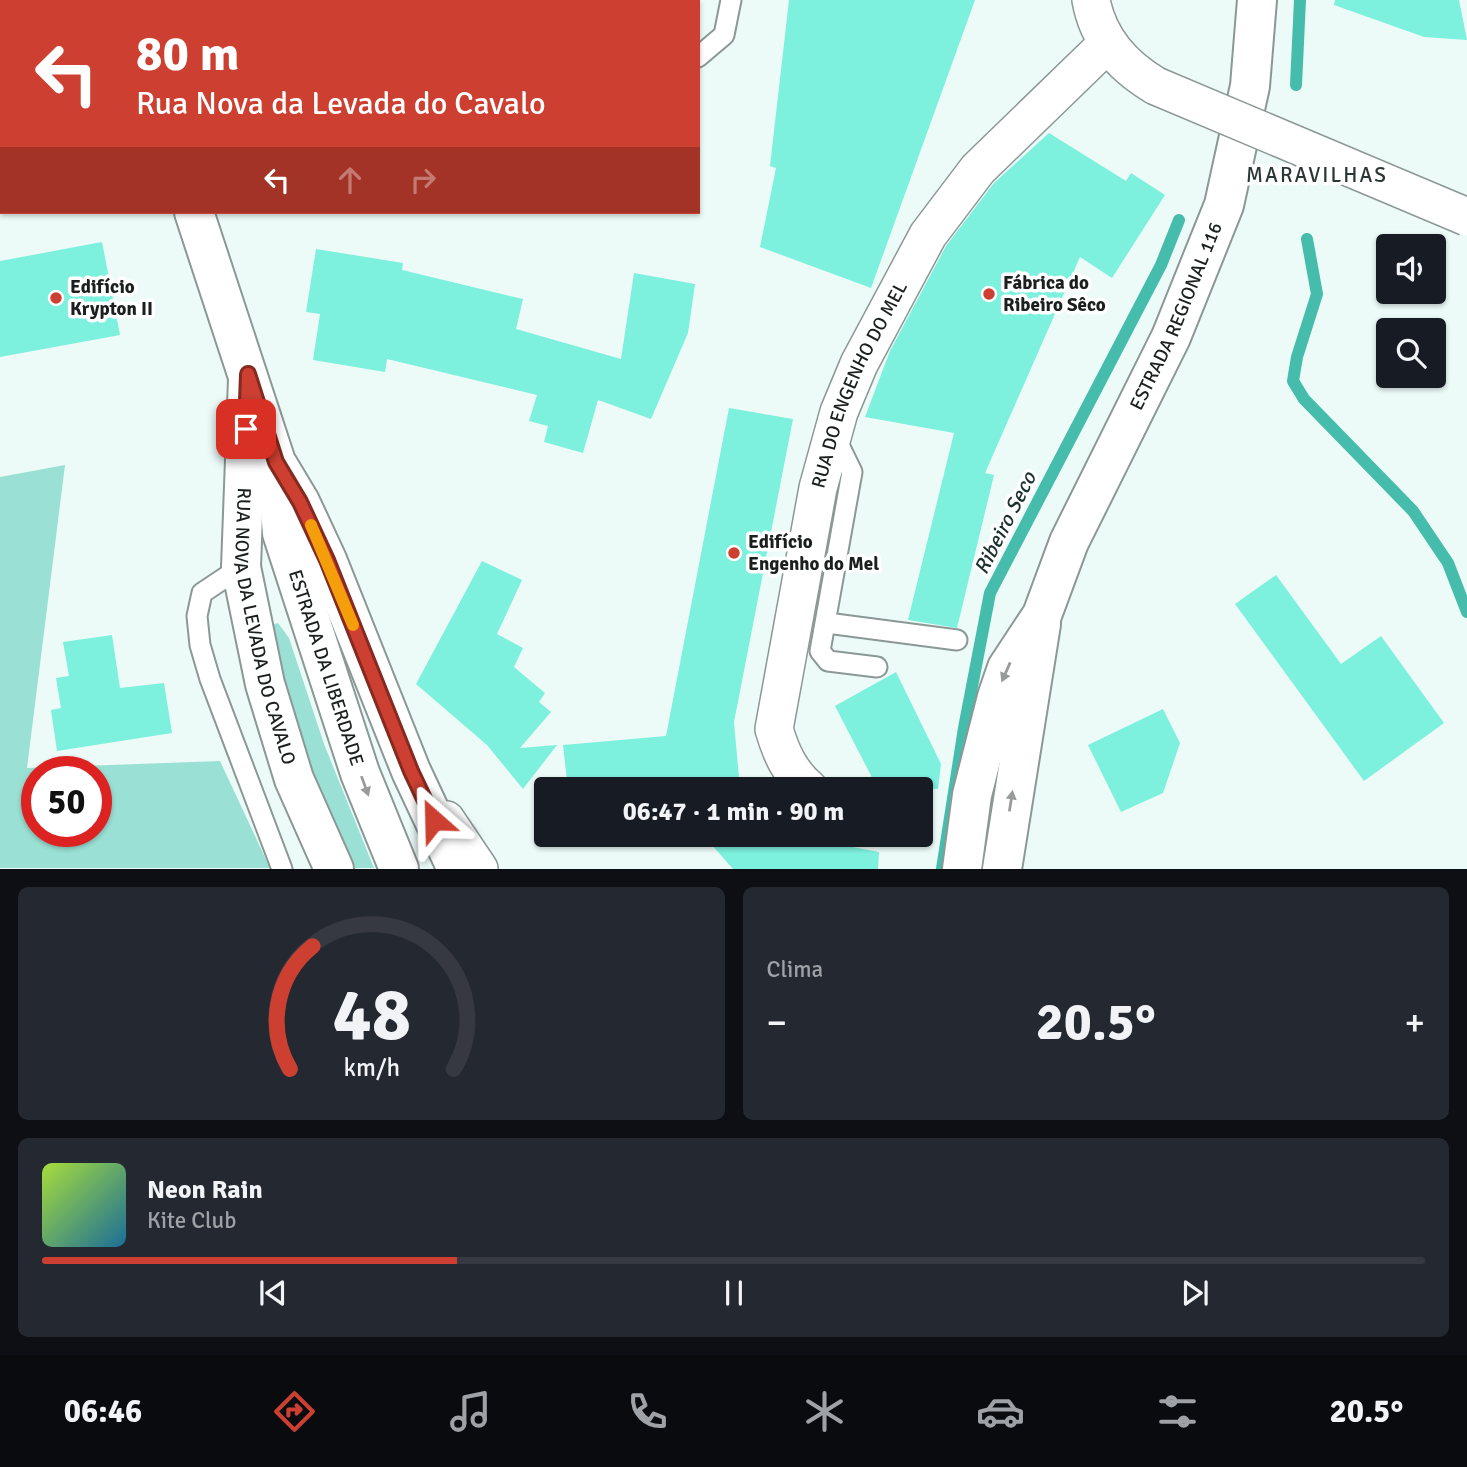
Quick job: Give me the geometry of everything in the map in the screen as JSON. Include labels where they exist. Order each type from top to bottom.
[{"type":"main road","name":"ESTRADA REGIONAL 116","points":[[1002,869],[1042,615],[1069,542],[1171,337],[1224,205],[1250,86],[1257,0]]},
{"type":"main road","name":"ESTRADA DA LIBERDADE","points":[[195,214],[276,462],[282,533],[360,773],[399,869]]},
{"type":"main road","name":"RUA NOVA DA LEVADA DO CAVALO","points":[[248,374],[241,567],[265,684],[294,779],[334,869]]},
{"type":"main road","name":"ESTRADA DA LIBERDADE","points":[[276,462],[300,502],[327,560],[411,771],[457,869]]},
{"type":"main road","name":"ESTRADA REGIONAL 116","points":[[962,869],[972,795],[997,696],[1007,668],[1042,615]]},
{"type":"street","points":[[1091,0],[1108,43],[1122,61],[1156,86],[1467,217]]},
{"type":"street","name":"RUA DO ENGENHO DO MEL","points":[[796,777],[782,754],[774,729],[808,542],[833,433],[859,364],[928,235],[978,169],[1108,43]]},
{"type":"street","points":[[411,771],[479,869]]},
{"type":"lane","points":[[700,55],[724,36],[731,0]]},
{"type":"lane","points":[[833,433],[852,472],[820,651],[828,661],[877,667]]},
{"type":"lane","points":[[241,567],[202,593],[197,616],[200,645],[217,699],[282,869]]},
{"type":"lane","points":[[827,623],[957,640]]},
{"type":"green space","points":[[65,465],[29,756],[21,756],[21,847],[112,847],[112,765],[220,761],[270,868],[0,868],[0,477]]},
{"type":"green space","points":[[278,623],[289,638],[324,744],[374,868],[353,868],[317,784],[272,644],[271,625]]},
{"type":"building","points":[[789,0],[975,0],[871,288],[760,247],[776,168],[770,166]]},
{"type":"building","points":[[1335,0],[1459,0],[1467,40],[1424,37],[1334,5]]},
{"type":"building","name":"Fábrica do Ribeiro Sêco","points":[[1049,133],[1126,181],[1131,173],[1165,195],[1112,278],[1080,257],[985,473],[994,475],[957,628],[908,620],[954,433],[865,417],[890,351],[946,246],[994,183]]},
{"type":"building","name":"Edifício Krypton II","points":[[102,242],[120,335],[0,357],[0,261]]},
{"type":"building","points":[[316,249],[403,263],[402,270],[523,299],[516,329],[621,359],[634,273],[695,284],[688,333],[651,419],[598,400],[583,453],[544,442],[548,426],[529,421],[537,395],[387,359],[385,372],[313,360],[320,314],[306,312]]},
{"type":"building","name":"Edifício Engenho do Mel","points":[[729,408],[793,419],[734,722],[739,777],[567,777],[563,745],[666,736]]},
{"type":"building","points":[[482,561],[522,580],[497,634],[523,648],[514,667],[545,693],[539,702],[551,712],[520,748],[557,745],[523,789],[487,745],[416,684]]},
{"type":"building","points":[[1276,575],[1341,664],[1381,636],[1444,723],[1364,781],[1235,604]]},
{"type":"building","points":[[112,635],[120,688],[164,683],[172,733],[57,751],[51,710],[61,708],[56,678],[69,676],[63,642]]},
{"type":"building","points":[[896,672],[941,764],[938,789],[933,789],[933,777],[872,777],[835,706]]},
{"type":"building","points":[[1163,709],[1180,743],[1163,793],[1121,812],[1088,745]]},
{"type":"building","points":[[714,847],[853,847],[879,852],[878,869],[733,869]]},
{"type":"waterway","name":"Ribeiro Seco","points":[[1296,85],[1300,0]]},
{"type":"waterway","name":"Ribeiro Seco","points":[[942,869],[964,728],[990,593],[1161,265],[1179,220]]},
{"type":"waterway","points":[[1307,239],[1317,294],[1297,357],[1293,381],[1304,399],[1413,511],[1448,563],[1467,612]]},
{"type":"slow traffic","points":[[311,525],[353,625]]},
{"type":"place","name":"Fábrica do Ribeiro Sêco","points":[[989,294]]},
{"type":"place","name":"Edifício Krypton II","points":[[56,298]]},
{"type":"place","name":"Edifício Engenho do Mel","points":[[734,553]]},
{"type":"district","name":"MARAVILHAS","points":[[1317,175]]},
{"type":"route","points":[[246,429],[248,374],[276,462],[300,502],[327,560],[411,771],[434,820]]}]
